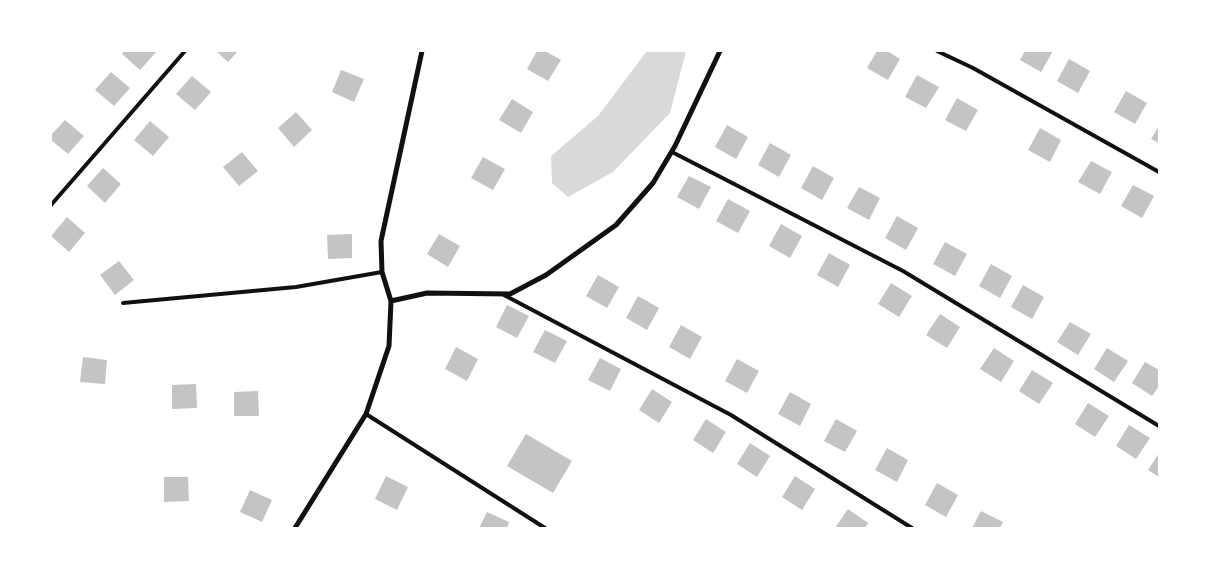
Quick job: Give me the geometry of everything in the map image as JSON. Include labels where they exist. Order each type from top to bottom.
[{"type":"street","points":[[295,528],[366,414],[390,346],[391,301],[382,272],[382,241],[422,51]]},
{"type":"street","points":[[391,301],[427,293],[510,294],[546,274],[616,225],[653,183],[672,152],[720,51]]},
{"type":"lane","points":[[51,205],[185,51]]},
{"type":"lane","points":[[937,51],[973,68],[1159,172]]},
{"type":"lane","points":[[672,152],[903,271],[1159,426]]},
{"type":"lane","points":[[123,304],[296,287],[382,272]]},
{"type":"lane","points":[[502,294],[731,415],[912,528]]},
{"type":"lane","points":[[366,414],[545,528]]},
{"type":"shaded area","points":[[647,51],[686,51],[670,113],[613,172],[568,197],[552,183],[551,156],[598,116]]},
{"type":"building","points":[[124,51],[157,51],[140,70],[122,54]]},
{"type":"building","points":[[216,51],[238,51],[228,62]]},
{"type":"building","points":[[537,51],[545,51],[561,60],[548,81],[527,69]]},
{"type":"building","points":[[877,51],[887,51],[900,59],[888,80],[867,68]]},
{"type":"building","points":[[1025,51],[1053,51],[1041,72],[1020,60]]},
{"type":"building","points":[[1069,59],[1090,71],[1078,93],[1057,81]]},
{"type":"building","points":[[341,70],[364,79],[354,102],[332,92]]},
{"type":"building","points":[[111,72],[130,88],[114,106],[95,90]]},
{"type":"building","points":[[917,75],[939,87],[926,108],[905,97]]},
{"type":"building","points":[[192,76],[211,92],[195,110],[176,94]]},
{"type":"building","points":[[1126,91],[1147,103],[1135,124],[1114,112]]},
{"type":"building","points":[[957,98],[978,110],[966,131],[945,120]]},
{"type":"building","points":[[512,99],[533,112],[521,133],[499,120]]},
{"type":"building","points":[[296,112],[312,130],[294,147],[278,128]]},
{"type":"building","points":[[65,120],[84,136],[68,154],[51,140],[51,135]]},
{"type":"building","points":[[150,121],[169,137],[153,156],[134,140]]},
{"type":"building","points":[[727,125],[748,137],[736,159],[715,147]]},
{"type":"building","points":[[1159,126],[1159,143],[1151,139]]},
{"type":"building","points":[[1040,128],[1061,140],[1050,162],[1028,150]]},
{"type":"building","points":[[770,143],[791,155],[779,177],[758,165]]},
{"type":"building","points":[[242,152],[258,171],[239,186],[223,167]]},
{"type":"building","points":[[483,157],[505,169],[493,190],[471,178]]},
{"type":"building","points":[[1091,161],[1112,172],[1100,194],[1078,182]]},
{"type":"building","points":[[813,166],[834,178],[822,200],[801,188]]},
{"type":"building","points":[[103,168],[121,184],[105,203],[87,186]]},
{"type":"building","points":[[689,176],[711,187],[699,209],[677,197]]},
{"type":"building","points":[[1133,185],[1154,196],[1142,218],[1121,206]]},
{"type":"building","points":[[859,187],[880,198],[869,220],[847,208]]},
{"type":"building","points":[[728,199],[750,211],[738,233],[716,221]]},
{"type":"building","points":[[897,216],[918,228],[906,250],[885,238]]},
{"type":"building","points":[[67,217],[85,233],[69,252],[51,236]]},
{"type":"building","points":[[781,224],[802,236],[790,258],[769,246]]},
{"type":"building","points":[[352,234],[352,258],[328,259],[327,235]]},
{"type":"building","points":[[439,234],[460,246],[448,267],[427,254]]},
{"type":"building","points":[[945,242],[967,254],[955,276],[933,264]]},
{"type":"building","points":[[829,253],[850,265],[838,287],[817,275]]},
{"type":"building","points":[[119,261],[134,280],[115,295],[100,275]]},
{"type":"building","points":[[991,264],[1012,276],[1000,298],[979,286]]},
{"type":"building","points":[[598,275],[619,287],[607,308],[586,296]]},
{"type":"building","points":[[891,283],[912,296],[899,317],[878,304]]},
{"type":"building","points":[[1023,285],[1044,297],[1032,319],[1011,307]]},
{"type":"building","points":[[638,296],[659,308],[647,330],[626,318]]},
{"type":"building","points":[[507,305],[529,316],[517,338],[496,327]]},
{"type":"building","points":[[940,314],[960,327],[947,348],[926,335]]},
{"type":"building","points":[[1070,322],[1091,334],[1078,355],[1057,342]]},
{"type":"building","points":[[681,325],[702,337],[690,359],[669,347]]},
{"type":"building","points":[[545,330],[567,341],[555,363],[533,352]]},
{"type":"building","points":[[456,347],[478,359],[467,381],[445,369]]},
{"type":"building","points":[[994,348],[1014,361],[1001,382],[980,369]]},
{"type":"building","points":[[1107,348],[1128,361],[1114,382],[1094,369]]},
{"type":"building","points":[[83,357],[107,360],[105,384],[80,382]]},
{"type":"building","points":[[600,358],[621,369],[610,391],[588,380]]},
{"type":"building","points":[[737,359],[759,371],[747,393],[725,381]]},
{"type":"building","points":[[1145,362],[1159,370],[1159,386],[1152,396],[1132,383]]},
{"type":"building","points":[[1032,370],[1053,383],[1039,404],[1019,391]]},
{"type":"building","points":[[196,384],[197,408],[172,409],[172,385]]},
{"type":"building","points":[[652,389],[672,402],[659,423],[639,410]]},
{"type":"building","points":[[258,391],[259,416],[234,416],[234,392]]},
{"type":"building","points":[[790,392],[811,404],[800,426],[778,414]]},
{"type":"building","points":[[1088,403],[1109,416],[1095,437],[1075,424]]},
{"type":"building","points":[[706,419],[726,432],[713,453],[693,440]]},
{"type":"building","points":[[836,419],[857,431],[845,452],[824,441]]},
{"type":"building","points":[[1129,425],[1150,438],[1136,459],[1116,446]]},
{"type":"building","points":[[526,434],[572,461],[553,493],[507,466]]},
{"type":"building","points":[[750,443],[770,456],[757,477],[737,464]]},
{"type":"building","points":[[887,448],[908,460],[897,482],[875,470]]},
{"type":"building","points":[[1159,453],[1159,477],[1148,470]]},
{"type":"building","points":[[386,476],[408,487],[397,510],[375,499]]},
{"type":"building","points":[[795,476],[815,489],[802,510],[782,497]]},
{"type":"building","points":[[164,477],[188,477],[189,501],[164,502]]},
{"type":"building","points":[[937,483],[958,495],[946,517],[925,505]]},
{"type":"building","points":[[250,490],[272,500],[262,522],[240,512]]},
{"type":"building","points":[[848,509],[868,523],[865,528],[835,528]]},
{"type":"building","points":[[981,511],[1003,522],[1000,528],[972,528]]},
{"type":"building","points":[[487,512],[509,522],[507,528],[479,528]]}]
